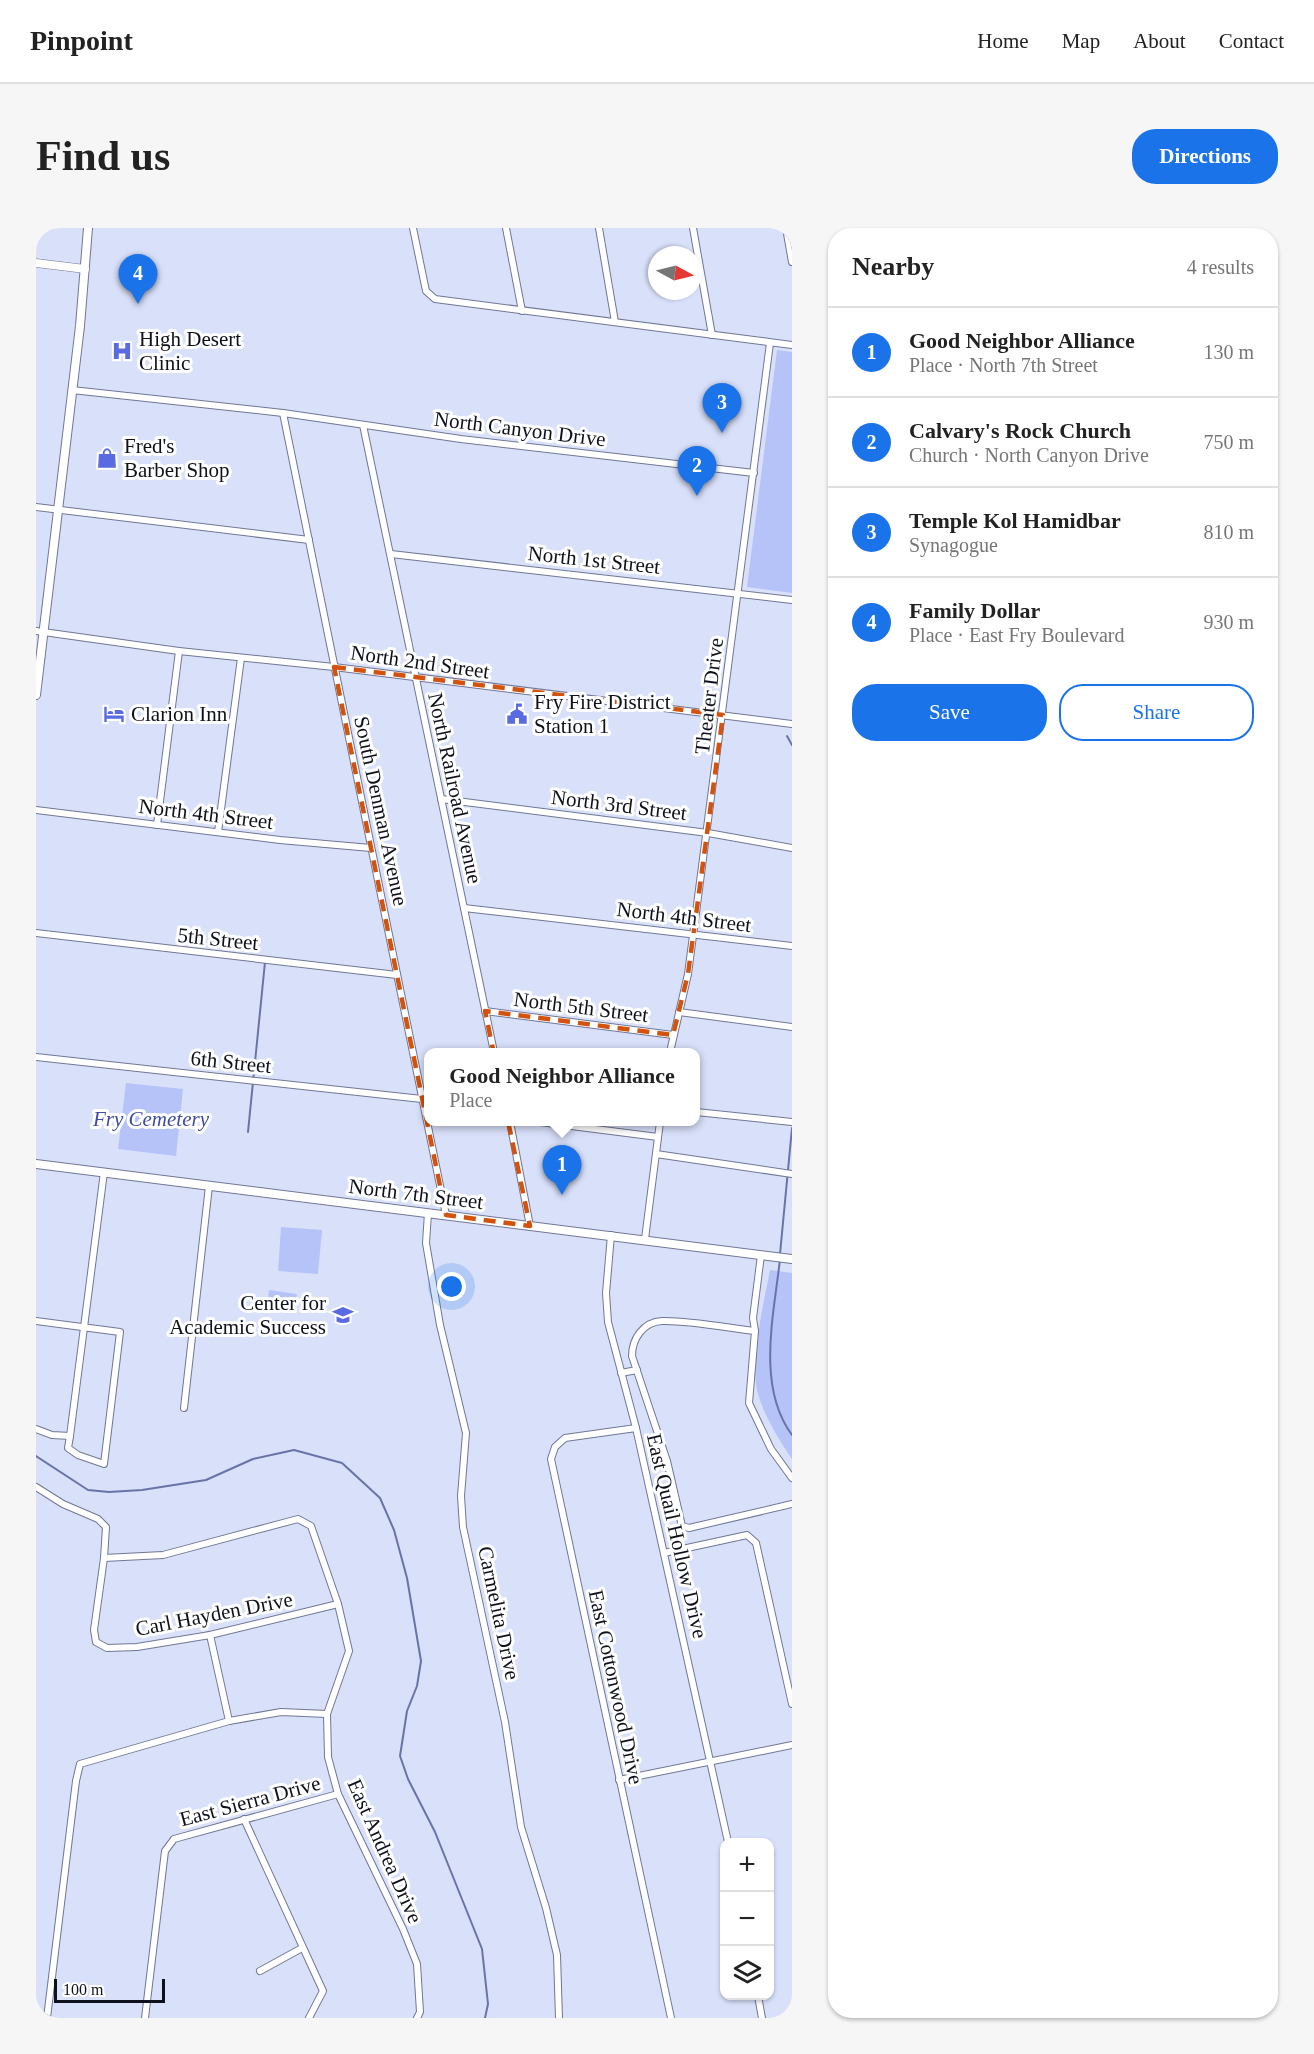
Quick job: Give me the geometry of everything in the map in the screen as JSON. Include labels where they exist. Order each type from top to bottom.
[{"type":"main road","points":[[36,695],[40,631],[72,390],[88,228]]},
{"type":"main road","name":"North 7th Street","points":[[36,1164],[792,1259]]},
{"type":"street","points":[[413,228],[426,291],[435,299],[792,345]]},
{"type":"street","points":[[506,228],[522,311]]},
{"type":"street","points":[[599,228],[615,322]]},
{"type":"street","points":[[693,228],[712,335]]},
{"type":"street","points":[[786,228],[792,262]]},
{"type":"street","points":[[36,263],[85,269]]},
{"type":"street","name":"Theater Drive","points":[[671,1048],[688,974],[694,934],[770,343]]},
{"type":"street","name":"North Canyon Drive","points":[[72,390],[283,413],[754,473]]},
{"type":"street","name":"South Denman Avenue","points":[[283,413],[424,1109]]},
{"type":"street","name":"North Railroad Avenue","points":[[363,425],[493,1048]]},
{"type":"street","points":[[36,507],[309,540]]},
{"type":"street","name":"North 1st Street","points":[[391,554],[792,600]]},
{"type":"street","name":"North 2nd Street","points":[[40,631],[179,651],[334,667],[415,679],[792,724]]},
{"type":"street","points":[[157,825],[179,651]]},
{"type":"street","points":[[218,832],[241,658]]},
{"type":"street","name":"North 3rd Street","points":[[441,799],[708,833],[792,848]]},
{"type":"street","name":"North 4th Street","points":[[36,810],[371,848]]},
{"type":"street","name":"North 4th Street","points":[[464,908],[792,946]]},
{"type":"street","name":"5th Street","points":[[36,933],[397,975]]},
{"type":"street","name":"North 5th Street","points":[[484,1011],[673,1035]]},
{"type":"street","name":"North 5th Street","points":[[679,1012],[792,1027]]},
{"type":"street","name":"6th Street","points":[[36,1057],[422,1099]]},
{"type":"street","points":[[700,1112],[792,1122]]},
{"type":"street","name":"South Denman Avenue","points":[[428,1126],[446,1215]]},
{"type":"street","points":[[511,1126],[530,1226]]},
{"type":"street","points":[[571,1126],[658,1137]]},
{"type":"street","points":[[645,1239],[659,1126]]},
{"type":"street","points":[[656,1154],[792,1174]]},
{"type":"street","points":[[36,1320],[84,1327],[120,1332],[104,1464],[78,1455],[68,1448],[70,1436],[84,1327],[104,1172]]},
{"type":"street","points":[[184,1408],[209,1186]]},
{"type":"street","name":"Carmelita Drive","points":[[428,1213],[426,1243],[440,1325],[466,1433],[461,1496],[463,1527],[505,1722],[521,1827],[557,1955],[559,2018]]},
{"type":"street","name":"East Quail Hollow Drive","points":[[611,1236],[606,1293],[608,1322],[636,1428],[727,1838]]},
{"type":"street","points":[[761,1255],[753,1318],[755,1330],[749,1403],[771,1449],[792,1478]]},
{"type":"street","points":[[755,1330],[661,1321],[642,1329],[635,1338],[632,1356],[666,1461],[682,1526],[689,1528],[792,1504]]},
{"type":"street","points":[[621,1373],[637,1370]]},
{"type":"street","name":"East Cottonwood Drive","points":[[636,1428],[565,1438],[555,1447],[551,1459],[671,2018]]},
{"type":"street","points":[[36,1429],[52,1435],[70,1436]]},
{"type":"street","points":[[36,1487],[63,1504],[98,1519],[106,1527],[104,1558]]},
{"type":"street","name":"East Andrea Drive","points":[[104,1558],[163,1555],[298,1519],[311,1526],[338,1605],[349,1651],[327,1713],[328,1757],[338,1794],[403,1929],[417,1964],[420,2012],[417,2018]]},
{"type":"street","points":[[664,1553],[747,1536],[756,1543],[792,1704]]},
{"type":"street","name":"Carl Hayden Drive","points":[[104,1558],[94,1630],[96,1642],[107,1648],[137,1647],[210,1635],[338,1605]]},
{"type":"street","points":[[210,1635],[229,1721]]},
{"type":"street","points":[[47,2018],[80,1764],[229,1721],[281,1712],[327,1713]]},
{"type":"street","points":[[619,1780],[711,1759],[792,1745]]},
{"type":"street","name":"East Sierra Drive","points":[[145,2018],[165,1851],[174,1839],[338,1794]]},
{"type":"street","points":[[244,1819],[323,1991],[309,2018]]},
{"type":"street","points":[[260,1971],[302,1948]]},
{"type":"street","points":[[759,2000],[762,2018]]},
{"type":"highlighted area","points":[[334,667],[723,715],[688,974],[673,1035],[485,1011],[530,1226],[446,1215]]},
{"type":"green space","points":[[777,350],[792,352],[792,593],[747,587]]},
{"type":"green space","name":"Fry Cemetery","points":[[126,1083],[183,1089],[176,1156],[118,1149]]},
{"type":"green space","points":[[281,1227],[322,1230],[318,1274],[278,1271]]},
{"type":"green space","points":[[770,1270],[792,1273],[792,1459],[764,1411],[756,1381],[758,1332]]},
{"type":"green space","points":[[269,1290],[297,1294],[295,1310],[267,1307]]},
{"type":"waterway","points":[[787,736],[792,745]]},
{"type":"waterway","points":[[248,1132],[265,962]]},
{"type":"waterway","points":[[780,1254],[792,1128]]},
{"type":"waterway","points":[[780,1259],[770,1350],[771,1373],[774,1395],[781,1416],[792,1435]]},
{"type":"waterway","points":[[36,1456],[88,1490],[109,1492],[142,1490],[206,1480],[253,1459],[294,1450],[342,1463],[380,1498],[394,1530],[407,1578],[421,1661],[417,1686],[407,1711],[400,1756],[408,1779],[435,1832],[482,1949],[488,2004],[485,2018]]},
{"type":"place","name":"Family Dollar","points":[[138,304]]},
{"type":"place","name":"High Desert Clinic","points":[[122,351]]},
{"type":"place","name":"Temple Kol Hamidbar","points":[[722,433]]},
{"type":"place","name":"Fred's Barber Shop","points":[[107,458]]},
{"type":"place","name":"Calvary's Rock Church","points":[[697,496]]},
{"type":"place","name":"Clarion Inn","points":[[114,714]]},
{"type":"place","name":"Fry Fire District Station 1","points":[[517,714]]},
{"type":"place","name":"Good Neighbor Alliance","points":[[562,1195]]},
{"type":"place","name":"Center for Academic Success","points":[[343,1315]]}]
